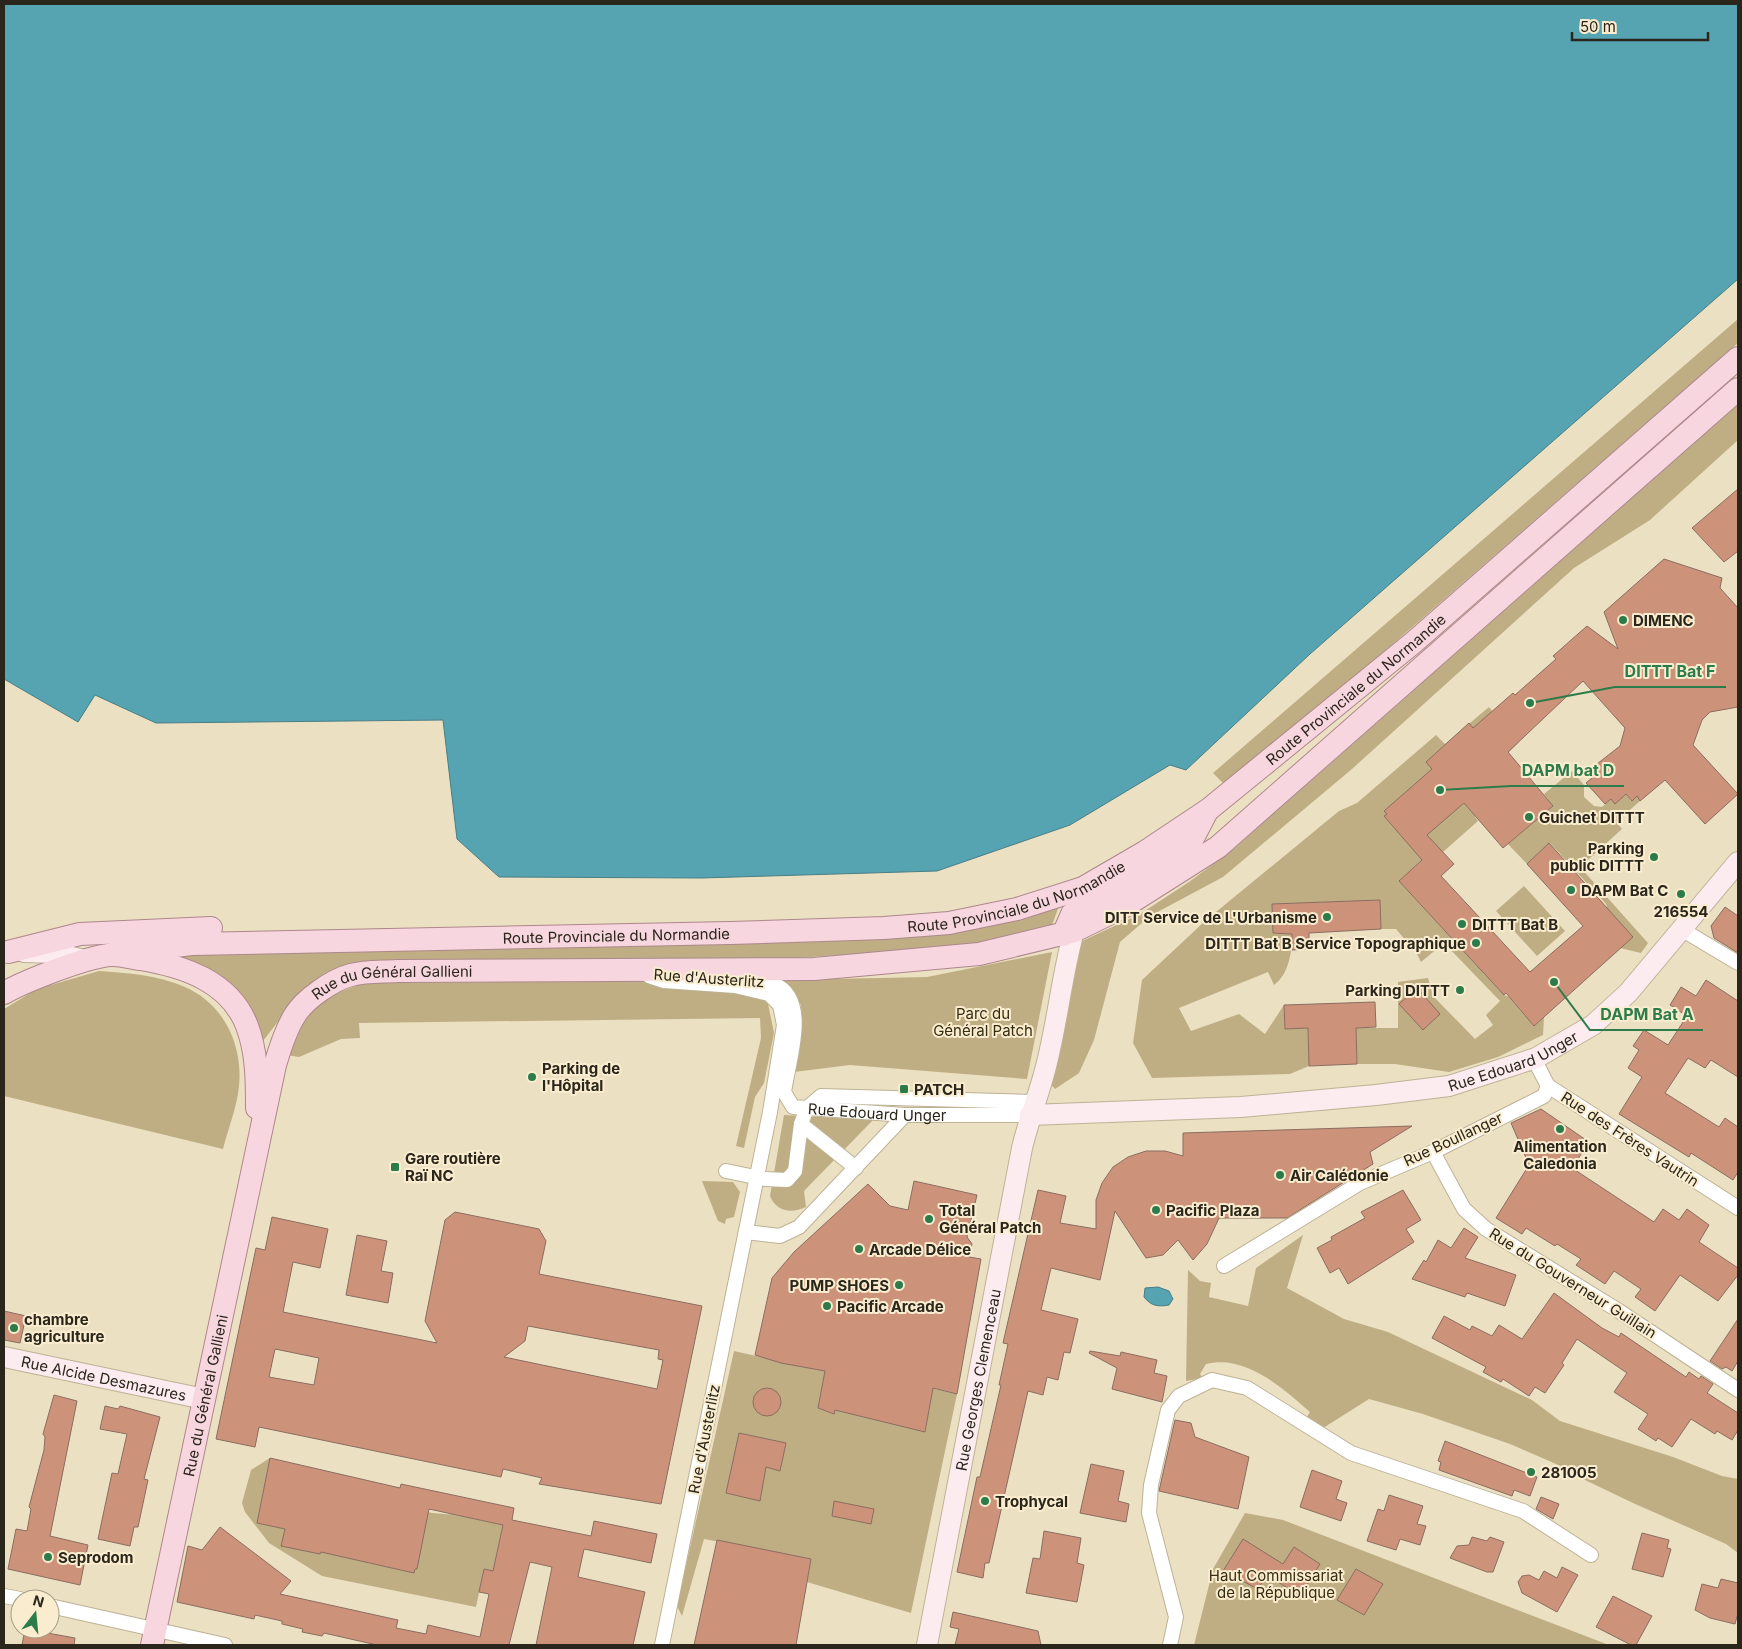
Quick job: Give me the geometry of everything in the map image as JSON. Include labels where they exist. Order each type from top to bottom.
[{"type":"main road","name":"Route Provinciale du Normandie","points":[[112,954],[191,944],[739,933],[949,923],[1017,909],[1083,888],[1145,852],[1208,810],[1414,642],[1738,358]]},
{"type":"main road","name":"Route Provinciale du Normandie","points":[[636,972],[824,969],[979,954],[1069,933],[1150,891],[1218,847],[1738,389]]},
{"type":"main road","points":[[1069,933],[1072,914],[1115,891],[1190,844],[1208,810]]},
{"type":"main road","points":[[6,952],[80,934],[218,928],[360,925],[515,936]]},
{"type":"main road","name":"Rue du Général Gallieni","points":[[4,994],[84,960],[112,954],[166,963],[201,976],[221,989],[237,1007],[247,1025],[254,1052],[257,1083],[256,1147]]},
{"type":"main road","name":"Rue du Général Gallieni","points":[[154,1637],[256,1147],[280,1048],[295,1014],[312,998],[332,984],[351,975],[397,971],[636,972]]},
{"type":"street","name":"Rue Edouard Unger","points":[[807,1108],[821,1096],[1126,1113],[1241,1107],[1376,1096],[1448,1086],[1534,1059],[1593,1024],[1628,993],[1738,862]]},
{"type":"street","points":[[1681,929],[1738,963]]},
{"type":"street","name":"Rue Georges Clemenceau","points":[[927,1645],[978,1370],[1032,1109],[1044,1074],[1069,933]]},
{"type":"street","points":[[6,952],[55,953],[84,960]]},
{"type":"street","name":"Rue d'Austerlitz","points":[[636,972],[667,977],[773,983],[786,992],[795,1009],[794,1032],[784,1092],[793,1107],[807,1108]]},
{"type":"street","name":"Rue d'Austerlitz","points":[[636,972],[664,981],[735,986],[768,994],[780,1006],[784,1025],[770,1112],[662,1645]]},
{"type":"street","name":"Rue des Frères Vautrin","points":[[1534,1059],[1548,1086],[1738,1208]]},
{"type":"street","name":"Rue Boullanger","points":[[1224,1266],[1360,1183],[1433,1152],[1544,1096],[1548,1086]]},
{"type":"street","name":"Rue Edouard Unger","points":[[807,1108],[905,1115],[1032,1109]]},
{"type":"street","points":[[726,1172],[787,1180],[795,1171],[801,1124],[807,1108]]},
{"type":"street","points":[[746,1232],[780,1236],[799,1228],[905,1115]]},
{"type":"street","points":[[801,1124],[856,1168]]},
{"type":"street","name":"Rue du Gouverneur Guillain","points":[[1433,1152],[1464,1209],[1486,1229],[1619,1311],[1738,1390]]},
{"type":"street","name":"Rue Alcide Desmazures","points":[[4,1357],[204,1399]]},
{"type":"street","points":[[1170,1645],[1176,1617],[1149,1513],[1151,1485],[1168,1410],[1180,1396],[1212,1380],[1247,1388],[1350,1453],[1523,1511],[1591,1554]]},
{"type":"street","points":[[60,1609],[154,1637],[225,1645]]},
{"type":"green space","points":[[1738,319],[1738,343],[1316,711],[1225,785],[1213,773]]},
{"type":"green space","points":[[1738,404],[1738,440],[1650,520],[1574,568],[1352,769],[1223,877],[1150,916],[1120,942],[1094,1040],[1079,1073],[1055,1089],[1047,1080],[1078,943],[1140,914],[1189,882],[1235,848]]},
{"type":"green space","points":[[1489,707],[1518,743],[1508,753],[1475,817],[1478,821],[1443,852],[1437,846],[1399,881],[1534,1026],[1544,1017],[1543,1035],[1498,1057],[1449,1072],[1395,1064],[1357,1064],[1356,1028],[1398,1028],[1398,982],[1428,978],[1433,996],[1475,1039],[1493,1025],[1486,1015],[1500,1001],[1444,943],[1421,962],[1417,954],[1396,929],[1381,929],[1380,900],[1272,904],[1274,933],[1292,934],[1289,962],[1279,980],[1274,985],[1268,972],[1179,1008],[1191,1031],[1239,1014],[1265,1034],[1284,1005],[1285,1029],[1308,1028],[1309,1066],[1290,1074],[1152,1078],[1133,1043],[1142,980],[1205,921],[1339,811],[1357,803],[1436,735],[1445,744]]},
{"type":"green space","points":[[1572,771],[1584,785],[1584,797],[1594,806],[1602,807],[1611,799],[1615,803],[1626,794],[1631,801],[1637,796],[1640,801],[1616,822],[1622,829],[1580,867],[1648,943],[1641,953],[1620,948],[1606,904],[1550,843],[1527,864],[1508,844],[1553,806],[1544,794]]},
{"type":"green space","points":[[1524,886],[1565,931],[1537,956],[1496,911]]},
{"type":"green space","points":[[1059,906],[1051,928],[950,948],[795,958],[369,963],[290,1006],[263,1041],[181,964],[183,954],[531,946],[702,945],[799,941]]},
{"type":"green space","name":"Parc du Général Patch","points":[[1052,952],[1027,1079],[850,1065],[794,1072],[802,1030],[801,1005],[784,980],[927,977]]},
{"type":"green space","points":[[99,971],[143,975],[175,983],[199,994],[220,1015],[234,1041],[239,1071],[236,1102],[223,1149],[4,1096],[4,1009],[37,989]]},
{"type":"green space","points":[[633,981],[760,995],[768,1004],[774,1033],[764,1083],[755,1097],[744,1148],[736,1146],[761,1038],[760,1018],[359,1023],[360,1038],[341,1039],[299,1057],[280,1054],[298,1021],[323,998],[364,983]]},
{"type":"green space","points":[[784,1115],[873,1120],[804,1191],[806,1207],[790,1211],[777,1206],[770,1196]]},
{"type":"green space","points":[[702,1181],[733,1182],[740,1192],[734,1217],[726,1219],[725,1224],[718,1221]]},
{"type":"green space","points":[[1303,1235],[1287,1288],[1344,1319],[1388,1332],[1532,1400],[1560,1421],[1673,1457],[1722,1476],[1738,1479],[1738,1553],[1726,1544],[1633,1503],[1585,1480],[1572,1471],[1510,1444],[1423,1414],[1369,1399],[1320,1430],[1305,1420],[1310,1412],[1276,1384],[1249,1368],[1221,1362],[1206,1364],[1200,1374],[1203,1378],[1186,1381],[1188,1270],[1200,1281],[1211,1283],[1209,1297],[1248,1306],[1256,1268]]},
{"type":"green space","points":[[734,1351],[810,1368],[823,1364],[957,1394],[911,1613],[807,1582],[811,1559],[704,1539],[682,1616],[677,1606]]},
{"type":"green space","points":[[270,1458],[335,1495],[412,1510],[452,1514],[503,1525],[493,1571],[484,1569],[476,1607],[322,1576],[269,1543],[245,1512],[242,1503],[251,1470]]},
{"type":"green space","name":"Haut Commissariat de la République","points":[[1245,1513],[1283,1520],[1609,1645],[1194,1645],[1213,1569]]},
{"type":"water","points":[[4,4],[1738,4],[1738,279],[1310,654],[1186,770],[1170,765],[1070,825],[937,871],[701,878],[499,877],[457,839],[443,720],[156,723],[95,695],[78,722],[4,679]]},
{"type":"water","points":[[1158,1287],[1169,1291],[1173,1299],[1169,1305],[1155,1305],[1144,1297],[1145,1288]]},
{"type":"building","points":[[1738,489],[1738,551],[1724,562],[1692,528]]},
{"type":"building","points":[[1664,559],[1722,578],[1720,588],[1738,608],[1738,707],[1710,712],[1702,720],[1693,745],[1738,794],[1705,824],[1665,780],[1640,801],[1637,796],[1632,801],[1626,794],[1615,804],[1611,799],[1605,804],[1586,783],[1593,777],[1588,771],[1620,746],[1625,728],[1583,681],[1508,752],[1553,806],[1503,848],[1464,803],[1427,835],[1454,864],[1441,876],[1530,972],[1583,926],[1527,864],[1549,843],[1633,937],[1534,1026],[1506,993],[1504,995],[1399,881],[1422,860],[1384,816],[1387,814],[1384,811],[1432,769],[1426,762],[1469,723],[1473,728],[1513,693],[1515,695],[1556,659],[1553,656],[1587,626],[1618,649],[1604,612]]},
{"type":"building","name":"DITT Service de L'Urbanisme","points":[[1380,900],[1381,929],[1309,933],[1309,949],[1292,950],[1292,934],[1273,933],[1272,904]]},
{"type":"building","points":[[1725,907],[1738,916],[1738,953],[1714,938],[1711,926]]},
{"type":"building","points":[[1706,980],[1738,1001],[1738,1077],[1711,1060],[1705,1068],[1688,1058],[1665,1093],[1719,1127],[1725,1118],[1738,1127],[1738,1172],[1733,1180],[1691,1153],[1689,1157],[1619,1114],[1642,1077],[1628,1068],[1639,1050],[1633,1046],[1644,1030],[1668,1045],[1687,1016],[1670,1005],[1681,987],[1696,996]]},
{"type":"building","points":[[1417,988],[1440,1014],[1423,1030],[1399,1004]]},
{"type":"building","points":[[1375,1002],[1376,1027],[1356,1028],[1357,1064],[1309,1066],[1308,1028],[1285,1029],[1284,1005]]},
{"type":"building","points":[[1541,1109],[1589,1142],[1572,1168],[1654,1222],[1663,1209],[1679,1220],[1687,1209],[1709,1225],[1699,1242],[1738,1268],[1738,1275],[1718,1301],[1680,1275],[1655,1311],[1635,1297],[1641,1289],[1614,1271],[1605,1284],[1576,1265],[1581,1259],[1557,1244],[1555,1246],[1526,1228],[1522,1234],[1496,1218],[1529,1165],[1511,1123]]},
{"type":"building","points":[[1412,1126],[1370,1152],[1373,1164],[1287,1218],[1219,1218],[1207,1244],[1193,1260],[1178,1240],[1163,1255],[1146,1258],[1115,1211],[1100,1280],[1051,1268],[1041,1310],[1078,1319],[1070,1353],[1064,1352],[1058,1380],[1047,1377],[1043,1395],[1028,1391],[989,1563],[985,1563],[983,1578],[957,1572],[977,1477],[980,1477],[1001,1385],[999,1385],[1008,1344],[1003,1343],[1038,1190],[1066,1196],[1060,1223],[1096,1229],[1096,1200],[1102,1183],[1113,1167],[1128,1157],[1146,1151],[1165,1151],[1183,1156],[1183,1133]]},
{"type":"building","name":"Pacific Arcade","points":[[914,1181],[977,1195],[967,1237],[972,1244],[969,1257],[981,1259],[957,1394],[933,1388],[925,1432],[835,1410],[834,1414],[818,1408],[825,1371],[781,1363],[755,1355],[772,1278],[794,1252],[868,1184],[890,1206],[908,1210]]},
{"type":"building","points":[[1403,1190],[1421,1220],[1406,1229],[1414,1242],[1348,1284],[1339,1268],[1330,1273],[1317,1248],[1332,1240],[1331,1237],[1365,1218],[1361,1212]]},
{"type":"building","points":[[455,1212],[539,1229],[546,1241],[539,1274],[702,1306],[661,1504],[539,1484],[542,1478],[503,1469],[501,1477],[259,1427],[255,1447],[216,1439],[256,1248],[265,1250],[272,1217],[328,1229],[320,1268],[293,1262],[283,1312],[437,1343],[425,1321],[445,1220]],"holes":[[[528,1326],[659,1350],[658,1359],[663,1360],[657,1389],[504,1357],[525,1341]],[[275,1349],[319,1358],[314,1385],[269,1377]]]},
{"type":"building","points":[[1464,1228],[1478,1237],[1465,1258],[1516,1275],[1505,1306],[1467,1293],[1465,1297],[1412,1279],[1424,1260],[1426,1262],[1438,1240],[1451,1248]]},
{"type":"building","points":[[357,1235],[387,1241],[381,1271],[393,1273],[388,1303],[346,1295]]},
{"type":"building","points":[[1554,1293],[1602,1328],[1619,1337],[1621,1333],[1686,1377],[1689,1372],[1699,1379],[1701,1376],[1713,1384],[1707,1393],[1738,1413],[1738,1430],[1732,1440],[1717,1431],[1715,1434],[1691,1419],[1672,1447],[1658,1438],[1656,1441],[1638,1429],[1648,1414],[1614,1392],[1627,1373],[1577,1339],[1562,1363],[1564,1365],[1545,1393],[1535,1387],[1529,1396],[1503,1379],[1501,1382],[1483,1372],[1486,1367],[1432,1338],[1444,1316],[1470,1330],[1472,1326],[1492,1336],[1499,1325],[1522,1339]]},
{"type":"building","name":"chambre agriculture","points":[[4,1311],[26,1316],[20,1343],[4,1340]]},
{"type":"building","points":[[1738,1319],[1738,1361],[1732,1371],[1726,1367],[1722,1369],[1710,1361]]},
{"type":"building","points":[[1090,1351],[1120,1356],[1121,1352],[1157,1360],[1154,1373],[1167,1376],[1162,1402],[1112,1389],[1117,1368],[1089,1353]]},
{"type":"building","points":[[767,1388],[777,1392],[781,1402],[777,1412],[767,1416],[757,1412],[753,1402],[757,1392]]},
{"type":"building","points":[[54,1395],[77,1401],[50,1536],[88,1545],[80,1585],[8,1569],[16,1529],[27,1531],[31,1509],[29,1507],[44,1450],[45,1437],[43,1434]]},
{"type":"building","points":[[105,1406],[118,1409],[120,1406],[160,1417],[144,1479],[148,1480],[138,1527],[134,1527],[130,1546],[98,1539],[112,1473],[118,1474],[127,1434],[100,1429]]},
{"type":"building","points":[[1175,1420],[1191,1423],[1195,1437],[1249,1457],[1238,1509],[1159,1491]]},
{"type":"building","points":[[739,1433],[786,1443],[780,1471],[766,1467],[760,1501],[726,1493]]},
{"type":"building","points":[[1445,1441],[1537,1477],[1530,1496],[1514,1490],[1512,1496],[1439,1470],[1441,1462],[1438,1461]]},
{"type":"building","points":[[270,1458],[400,1488],[401,1484],[514,1508],[512,1520],[591,1536],[594,1521],[657,1534],[651,1563],[584,1549],[578,1577],[645,1592],[633,1645],[536,1645],[552,1567],[530,1562],[509,1645],[377,1645],[324,1633],[322,1636],[302,1632],[303,1629],[282,1624],[282,1621],[255,1615],[254,1619],[177,1602],[188,1546],[202,1550],[220,1527],[291,1581],[280,1594],[398,1620],[396,1628],[426,1634],[428,1625],[480,1637],[489,1594],[479,1592],[484,1569],[493,1571],[503,1525],[429,1509],[417,1569],[415,1569],[414,1573],[321,1552],[320,1554],[281,1546],[285,1529],[257,1523]]},
{"type":"building","points":[[1091,1464],[1124,1471],[1118,1501],[1129,1504],[1126,1522],[1080,1513]]},
{"type":"building","points":[[1312,1470],[1342,1481],[1336,1499],[1347,1503],[1341,1521],[1300,1507]]},
{"type":"building","points":[[1389,1495],[1423,1506],[1417,1524],[1426,1526],[1420,1545],[1400,1539],[1396,1550],[1367,1541],[1378,1509],[1384,1511]]},
{"type":"building","points":[[1541,1497],[1559,1504],[1553,1519],[1536,1509]]},
{"type":"building","points":[[834,1501],[874,1509],[871,1524],[832,1516]]},
{"type":"building","points":[[1044,1531],[1081,1538],[1077,1563],[1084,1565],[1077,1602],[1026,1593],[1033,1558],[1040,1559]]},
{"type":"building","points":[[1642,1533],[1669,1540],[1667,1548],[1671,1549],[1663,1577],[1632,1569]]},
{"type":"building","points":[[1472,1537],[1487,1541],[1490,1537],[1504,1542],[1493,1572],[1487,1572],[1450,1558],[1457,1546],[1469,1545]]},
{"type":"building","points":[[1243,1539],[1283,1564],[1294,1547],[1320,1564],[1300,1596],[1267,1575],[1258,1589],[1223,1571]]},
{"type":"building","points":[[717,1540],[811,1559],[796,1645],[694,1645]]},
{"type":"building","points":[[1562,1567],[1578,1575],[1557,1612],[1522,1593],[1518,1582],[1522,1576],[1529,1575],[1539,1580],[1544,1571],[1557,1578]]},
{"type":"building","points":[[1356,1569],[1383,1584],[1364,1615],[1337,1600]]},
{"type":"building","points":[[1721,1579],[1738,1583],[1738,1613],[1735,1624],[1710,1618],[1695,1610],[1702,1584],[1718,1588]]},
{"type":"building","points":[[1613,1596],[1652,1616],[1636,1645],[1631,1645],[1596,1627]]},
{"type":"building","points":[[953,1612],[1038,1631],[1041,1645],[955,1645],[959,1629],[950,1627]]},
{"type":"building","points":[[60,1635],[75,1638],[74,1645],[22,1645],[23,1639],[60,1639]]},
{"type":"place","name":"DIMENC","points":[[1623,620]]},
{"type":"place","name":"DITTT Bat F","points":[[1530,703]]},
{"type":"place","name":"DAPM bat D","points":[[1440,790]]},
{"type":"place","name":"Guichet DITTT","points":[[1529,817]]},
{"type":"place","name":"Parking public DITTT","points":[[1654,857]]},
{"type":"place","name":"DAPM Bat C","points":[[1571,890]]},
{"type":"place","name":"216554","points":[[1681,894]]},
{"type":"place","name":"DITT Service de L'Urbanisme","points":[[1327,917]]},
{"type":"place","name":"DITTT Bat B","points":[[1462,924]]},
{"type":"place","name":"DITTT Bat B Service Topographique","points":[[1476,943]]},
{"type":"place","name":"DAPM Bat A","points":[[1554,982]]},
{"type":"place","name":"Parking DITTT","points":[[1460,990]]},
{"type":"place","name":"Parking de l'Hôpital","points":[[532,1077]]},
{"type":"place","name":"PATCH","points":[[904,1089]]},
{"type":"place","name":"Alimentation Caledonia","points":[[1560,1129]]},
{"type":"place","name":"Gare routière Raï NC","points":[[395,1167]]},
{"type":"place","name":"Air Calédonie","points":[[1280,1175]]},
{"type":"place","name":"Pacific Plaza","points":[[1156,1210]]},
{"type":"place","name":"Total Général Patch","points":[[929,1219]]},
{"type":"place","name":"Arcade Délice","points":[[859,1249]]},
{"type":"place","name":"PUMP SHOES","points":[[899,1285]]},
{"type":"place","name":"Pacific Arcade","points":[[827,1306]]},
{"type":"place","name":"chambre agriculture","points":[[14,1328]]},
{"type":"place","name":"281005","points":[[1531,1472]]},
{"type":"place","name":"Trophycal","points":[[985,1501]]},
{"type":"place","name":"Seprodom","points":[[48,1557]]}]
